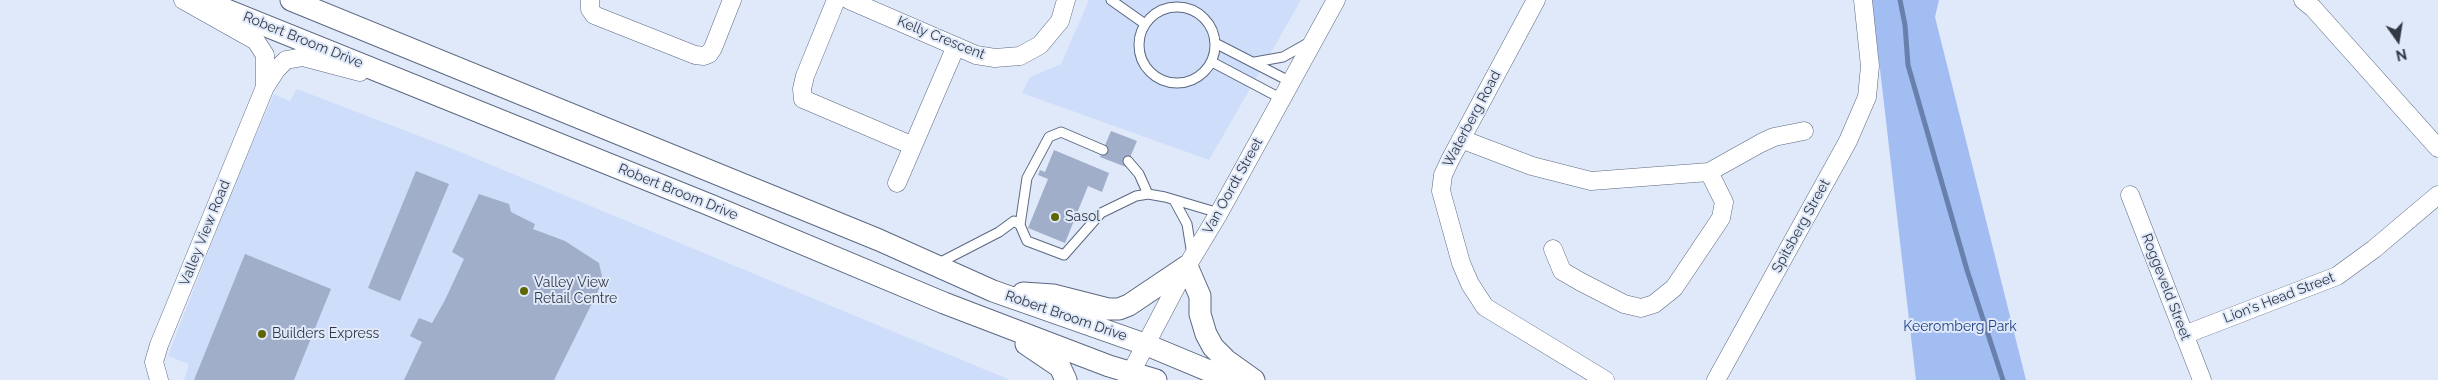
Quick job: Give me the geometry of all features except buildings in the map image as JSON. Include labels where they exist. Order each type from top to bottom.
[{"type":"street","name":"Valley View Road","points":[[183,0],[256,41],[265,55],[265,87]]},
{"type":"street","name":"Robert Broom Drive","points":[[202,0],[425,89],[944,302],[1109,366],[1130,376],[1156,380]]},
{"type":"street","name":"Robert Broom Drive","points":[[291,0],[937,264],[993,291],[1147,345],[1231,380]]},
{"type":"street","points":[[590,0],[590,9],[594,14],[702,56],[709,54],[713,48],[732,0]]},
{"type":"street","points":[[836,0],[804,80],[803,99],[912,145]]},
{"type":"street","name":"Kelly Crescent","points":[[849,0],[976,55],[995,58],[1012,58],[1028,53],[1040,45],[1060,21],[1066,0]]},
{"type":"street","name":"Van Oordt Street","points":[[1130,376],[1190,262],[1336,0]]},
{"type":"street","name":"Waterberg Road","points":[[1536,0],[1445,169],[1441,191],[1461,263],[1478,298],[1493,314],[1606,380]]},
{"type":"street","name":"Spitsberg Street","points":[[1716,380],[1848,141],[1867,97],[1870,66],[1863,0]]},
{"type":"street","points":[[2303,0],[2313,8],[2438,148]]},
{"type":"street","points":[[897,182],[956,46]]},
{"type":"street","name":"Valley View Road","points":[[160,380],[154,362],[156,353],[265,87],[276,70],[286,60],[303,57],[425,89]]},
{"type":"street","points":[[1461,139],[1532,166],[1586,181],[1709,172],[1774,137],[1804,131]]},
{"type":"street","points":[[1553,249],[1556,262],[1562,271],[1582,282],[1630,306],[1641,308],[1654,304],[1674,288],[1721,218],[1724,202],[1709,172]]},
{"type":"street","name":"Roggeveld Street","points":[[2130,195],[2202,380]]},
{"type":"street","name":"Lion's Head Street","points":[[2184,335],[2337,276],[2374,249],[2438,195]]},
{"type":"street","points":[[993,291],[1053,295],[1095,307],[1119,309],[1129,306],[1190,262],[1200,296],[1200,314],[1206,334],[1213,347],[1226,360],[1254,380]]},
{"type":"street","points":[[944,302],[1034,348],[1060,367],[1066,380]]},
{"type":"lane","points":[[1111,0],[1145,24]]},
{"type":"lane","points":[[1174,7],[1186,8],[1197,13],[1206,20],[1212,30],[1215,43],[1212,62],[1200,76],[1189,82],[1177,84],[1165,82],[1154,77],[1146,69],[1138,46],[1140,34],[1145,24],[1163,9],[1174,7]]},
{"type":"lane","points":[[1252,62],[1283,57],[1315,38]]},
{"type":"lane","points":[[1215,43],[1291,82]]},
{"type":"lane","points":[[1212,62],[1282,99]]},
{"type":"lane","points":[[1103,150],[1061,132],[1051,135],[1027,178],[1020,226],[1026,240],[1064,255],[1101,213],[1120,202],[1148,194],[1219,213]]},
{"type":"lane","points":[[1128,161],[1138,174],[1148,194]]},
{"type":"lane","points":[[1174,200],[1187,224],[1190,262]]},
{"type":"lane","points":[[937,264],[999,232],[1012,221],[1020,226]]},
{"type":"shaded area","points":[[1089,0],[1301,0],[1209,160],[1022,93],[1030,77],[1061,64]]},
{"type":"shaded area","name":"Valley View Retail Centre","points":[[297,89],[453,149],[1010,380],[184,380],[189,364],[168,356],[232,190],[274,94],[290,101]]},
{"type":"green space","name":"Keeromberg Park","points":[[1872,0],[1939,0],[1935,17],[2026,380],[1916,380]]},
{"type":"waterway","points":[[1900,0],[1905,25],[1908,65],[1967,270],[2003,380]]},
{"type":"place","name":"Sasol","points":[[1055,217]]},
{"type":"place","name":"Valley View Retail Centre","points":[[524,291]]},
{"type":"place","name":"Builders Express","points":[[262,334]]}]
